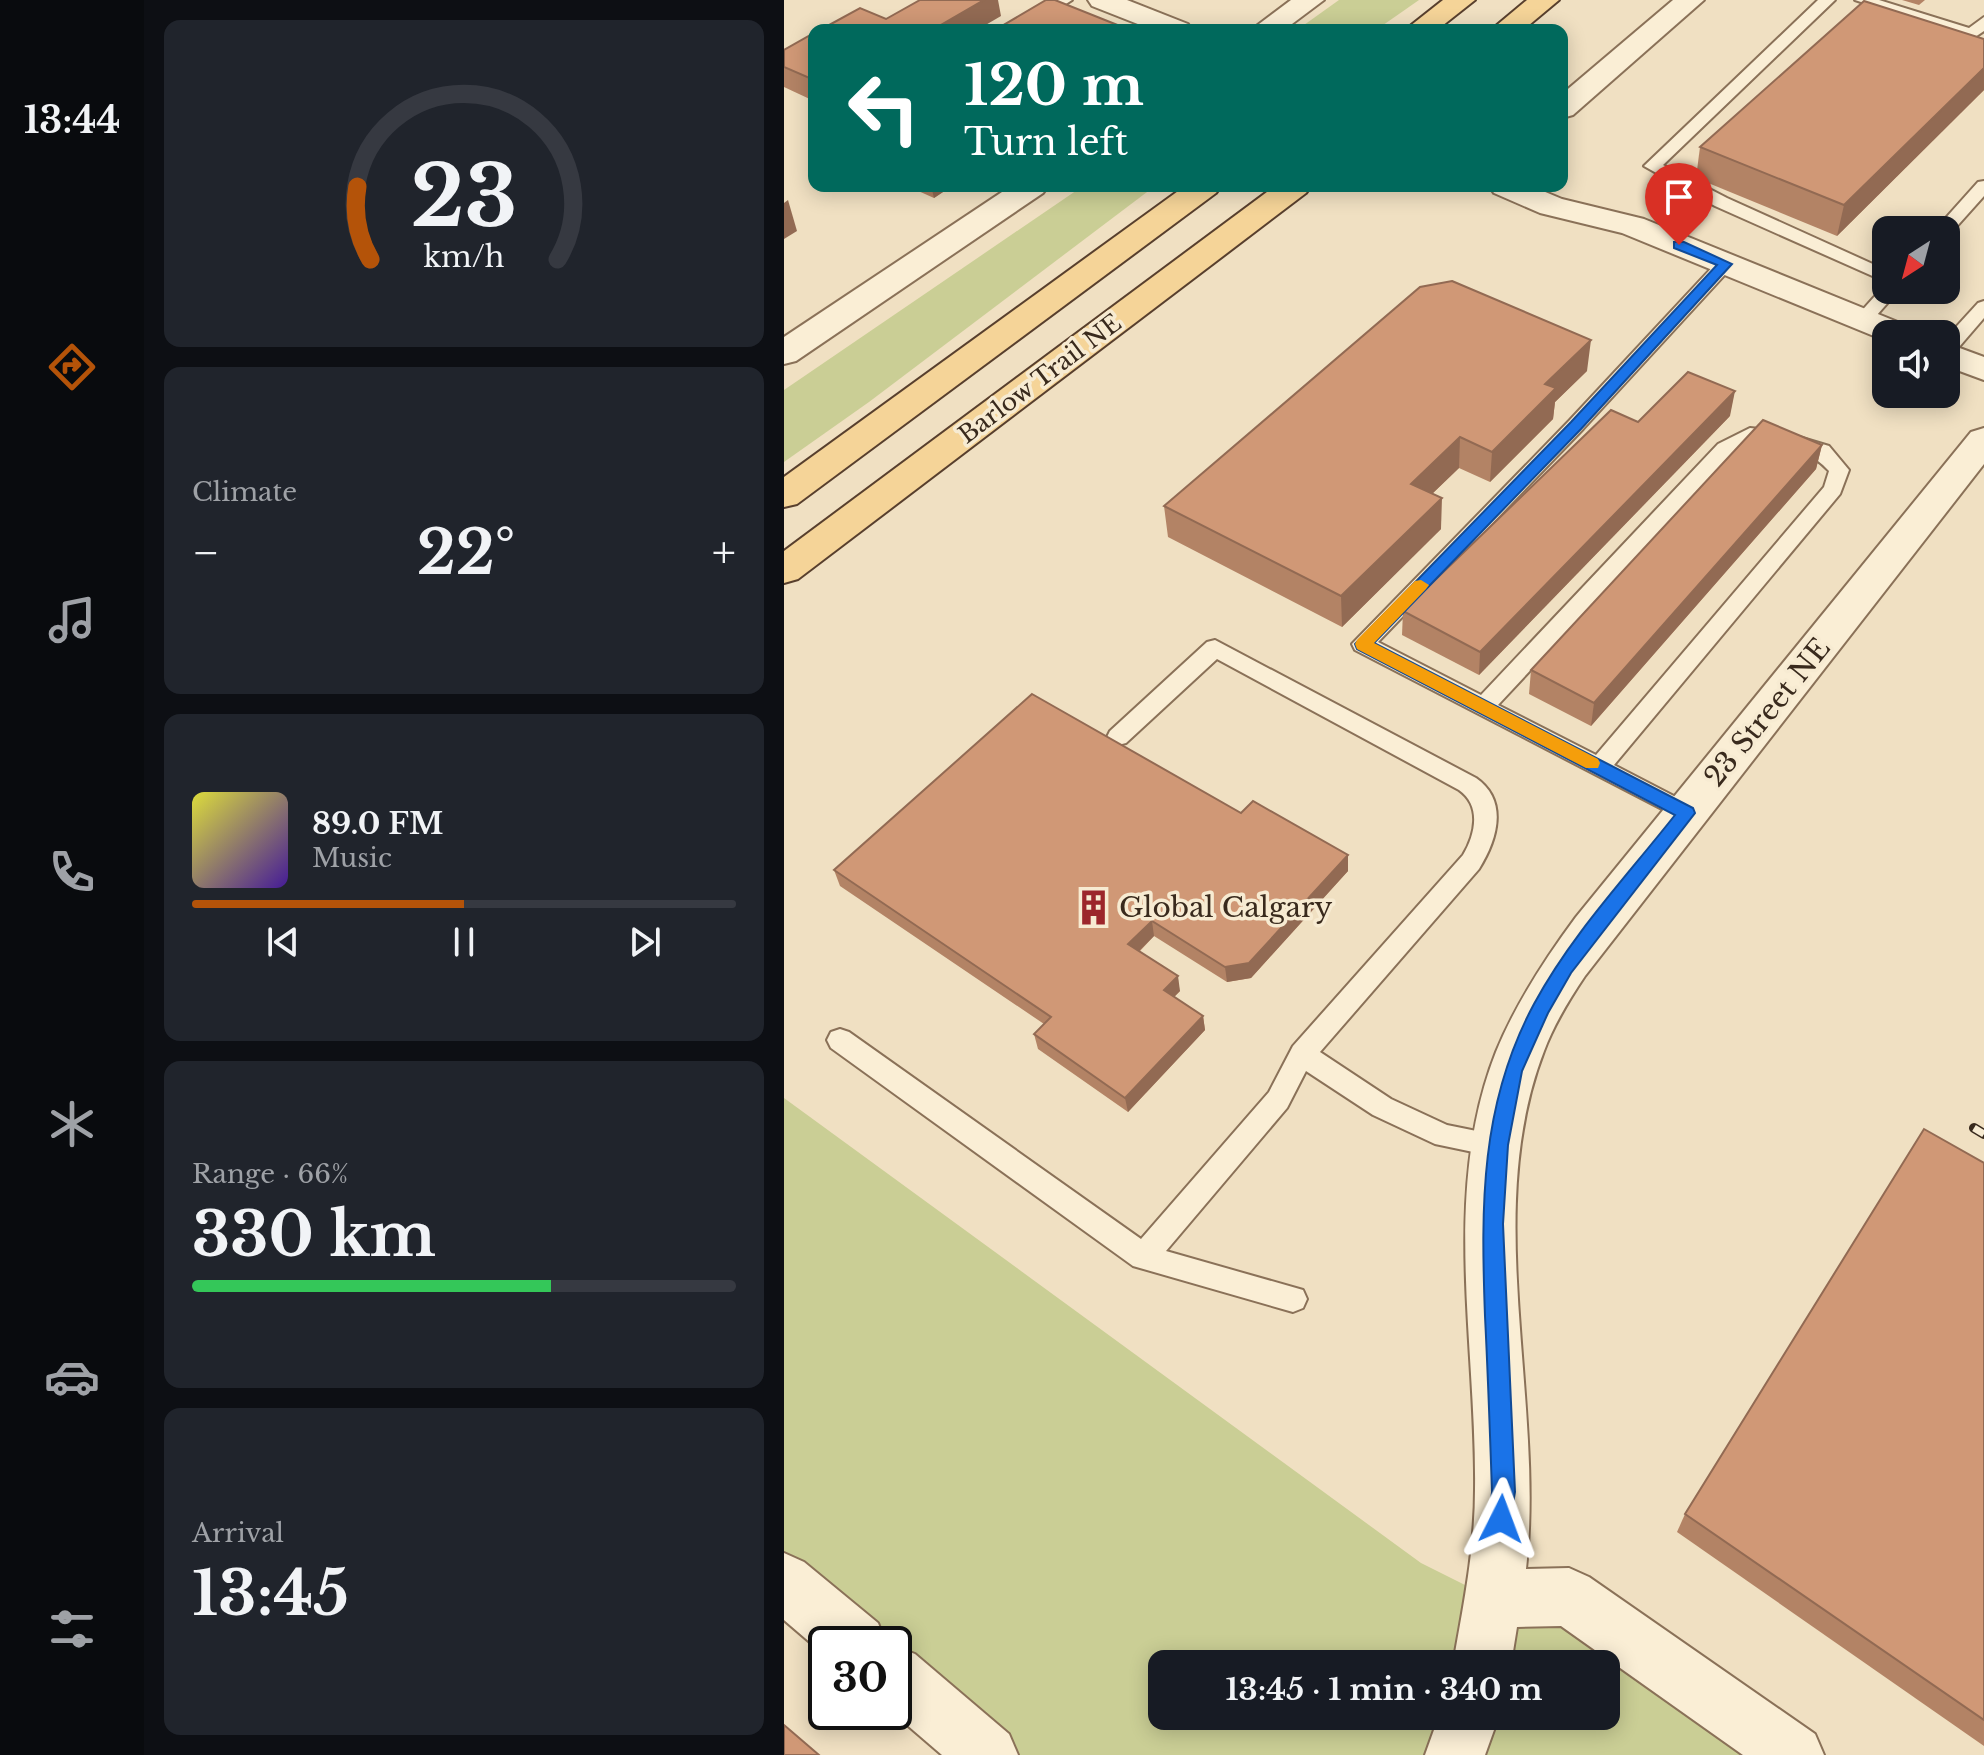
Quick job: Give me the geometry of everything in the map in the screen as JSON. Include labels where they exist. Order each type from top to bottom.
[{"type":"main road","points":[[1427,24],[1461,0]]},
{"type":"main road","points":[[1513,24],[1545,0]]},
{"type":"main road","name":"Barlow Trail NE","points":[[784,495],[1197,192]]},
{"type":"main road","name":"Barlow Trail NE","points":[[784,570],[1287,192]]},
{"type":"street","points":[[1102,0],[1163,24]]},
{"type":"street","points":[[1274,24],[1310,0]]},
{"type":"street","points":[[1568,104],[1690,0]]},
{"type":"street","points":[[1568,185],[1633,226]]},
{"type":"street","points":[[784,352],[1023,192]]},
{"type":"street","points":[[1519,192],[1551,206],[1633,226],[1872,324]]},
{"type":"street","points":[[1960,358],[1984,369]]},
{"type":"street","name":"23 Street NE","points":[[1484,1650],[1504,1492],[1492,1224],[1497,1145],[1513,1071],[1540,1009],[1592,930],[1984,440]]},
{"type":"street","points":[[784,1582],[836,1626]]},
{"type":"street","points":[[1493,1599],[1569,1597],[1794,1755]]},
{"type":"street","points":[[912,1690],[988,1755]]},
{"type":"street","points":[[1455,1755],[1464,1730]]},
{"type":"lane","points":[[1024,24],[1064,0]]},
{"type":"lane","points":[[1827,0],[1652,166],[1721,202],[1872,271]]},
{"type":"lane","points":[[1863,0],[1980,31]]},
{"type":"lane","points":[[1957,216],[1984,186]]},
{"type":"lane","points":[[1687,813],[1363,644],[1576,425],[1725,264]]},
{"type":"lane","points":[[1863,320],[1877,304]]},
{"type":"lane","points":[[1960,335],[1984,307]]},
{"type":"lane","points":[[1483,707],[1725,449],[1750,434],[1779,437],[1822,451],[1839,470],[1833,489],[1599,767]]},
{"type":"lane","points":[[1118,737],[1215,648],[1450,774],[1476,791],[1487,818],[1485,841],[1471,862],[1302,1054],[1278,1100],[1143,1257]]},
{"type":"lane","points":[[840,1040],[1143,1257],[1293,1299]]},
{"type":"lane","points":[[1302,1054],[1382,1107],[1444,1136],[1497,1145]]},
{"type":"green space","points":[[1339,0],[1419,0],[1385,24],[1305,24]]},
{"type":"green space","points":[[1074,192],[1147,192],[869,402],[784,462],[784,390]]},
{"type":"green space","points":[[784,1098],[1421,1563],[1493,1599],[1569,1597],[1794,1755],[988,1755],[912,1690],[912,1626],[836,1626],[784,1582]]},
{"type":"building","points":[[920,0],[984,0],[942,24],[831,24],[860,8],[886,19]]},
{"type":"building","points":[[1046,0],[1055,0],[1115,24],[1005,24]]},
{"type":"building","points":[[1864,1],[1984,39],[1984,68],[1844,205],[1700,147]]},
{"type":"building","points":[[808,36],[808,77],[784,67],[784,50]]},
{"type":"building","points":[[1452,281],[1591,340],[1545,384],[1556,388],[1492,452],[1460,437],[1411,484],[1442,498],[1341,596],[1164,506],[1420,287]]},
{"type":"building","points":[[1688,372],[1735,391],[1480,652],[1403,611],[1611,410],[1638,422]]},
{"type":"building","points":[[1763,420],[1822,445],[1594,703],[1531,670]]},
{"type":"building","name":"Global Calgary","points":[[1032,694],[1241,813],[1253,801],[1348,855],[1249,963],[1225,967],[1152,921],[1128,944],[1178,976],[1164,990],[1203,1016],[1125,1098],[1034,1034],[1051,1017],[834,870]]},
{"type":"building","points":[[1924,1129],[1984,1163],[1984,1720],[1685,1514]]},
{"type":"building","points":[[784,1725],[819,1755],[784,1755]]},
{"type":"railway","points":[[1974,1128],[1984,1134]]},
{"type":"slow traffic","points":[[1421,585],[1363,644],[1592,763]]},
{"type":"place","name":"Global Calgary","points":[[1093,907]]},
{"type":"route","points":[[1501,1519],[1504,1492],[1492,1224],[1497,1145],[1513,1071],[1540,1009],[1565,967],[1687,813],[1363,644],[1576,425],[1725,264],[1679,245]]}]
